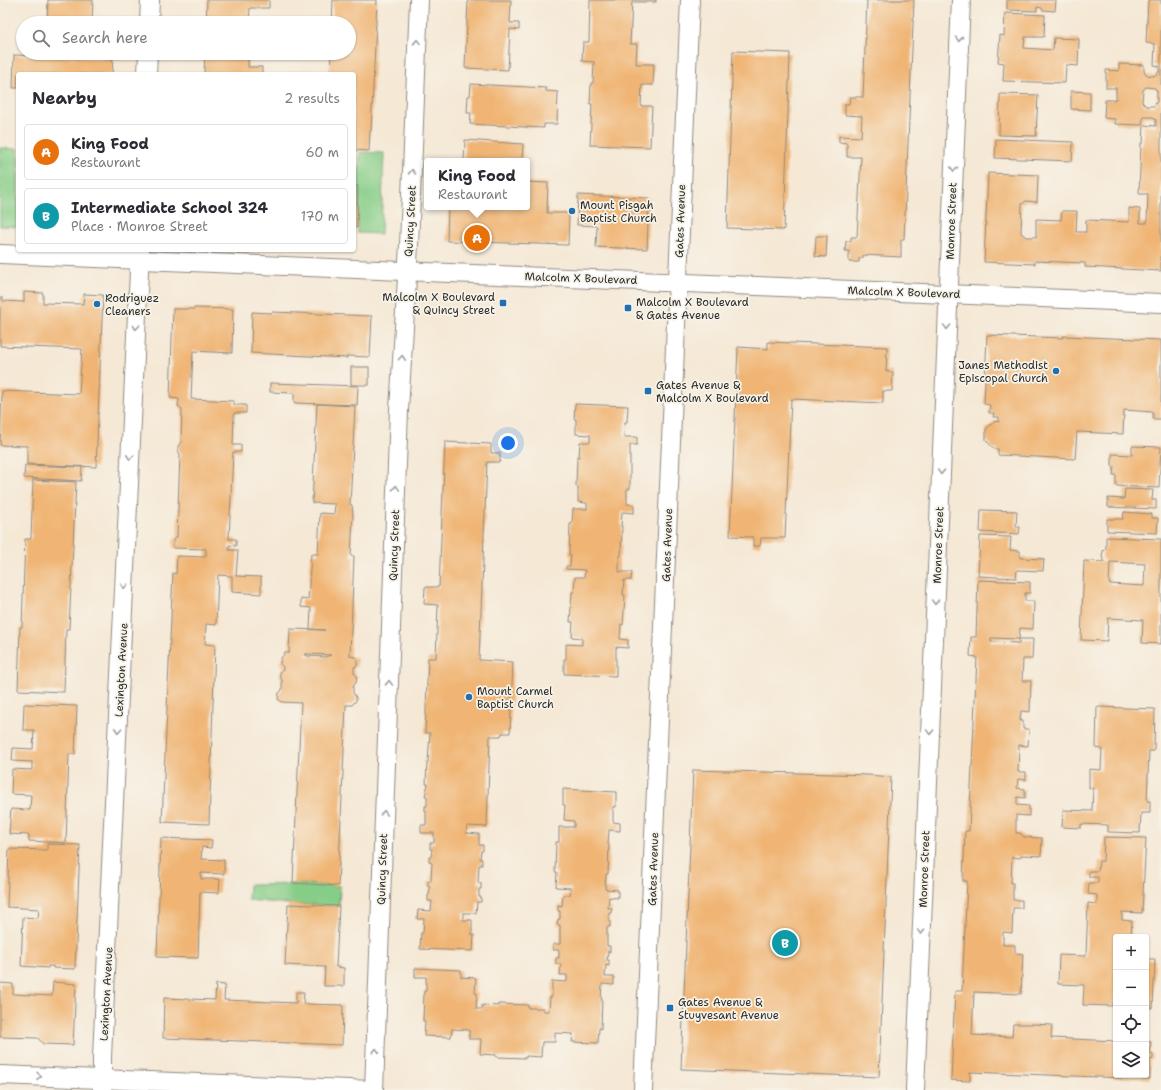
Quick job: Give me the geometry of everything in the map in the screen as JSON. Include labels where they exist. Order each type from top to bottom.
[{"type":"street","points":[[149,16],[150,0]]},
{"type":"street","name":"Quincy Street","points":[[374,1090],[399,410],[407,271],[419,0]]},
{"type":"street","name":"Gates Avenue","points":[[643,1090],[690,0]]},
{"type":"street","name":"Monroe Street","points":[[915,1090],[961,0]]},
{"type":"street","points":[[147,72],[148,60]]},
{"type":"street","name":"Malcolm X Boulevard","points":[[0,254],[139,255],[407,271],[1161,303]]},
{"type":"street","name":"Lexington Avenue","points":[[102,1084],[139,255]]},
{"type":"street","points":[[0,1075],[102,1084],[374,1090]]},
{"type":"green space","points":[[0,148],[16,149],[16,227],[0,226]]},
{"type":"green space","points":[[360,152],[384,153],[381,234],[357,233]]},
{"type":"green space","points":[[299,884],[340,886],[339,906],[288,904],[248,900],[249,885]]},
{"type":"building","points":[[48,0],[93,0],[92,16],[47,16]]},
{"type":"building","points":[[207,0],[269,0],[269,8],[250,8],[249,16],[206,16]]},
{"type":"building","points":[[333,0],[377,0],[369,151],[356,150],[356,72],[330,72],[331,60],[356,60],[356,16],[332,16]]},
{"type":"building","points":[[468,0],[511,0],[510,23],[519,23],[519,30],[510,29],[508,70],[465,68]]},
{"type":"building","points":[[590,0],[656,0],[656,2],[632,2],[630,44],[637,44],[636,64],[654,64],[653,85],[642,85],[641,106],[652,106],[650,147],[590,145],[592,104],[590,104],[591,83],[593,83],[594,62],[582,61],[583,42],[589,42]]},
{"type":"building","points":[[867,0],[914,0],[904,239],[901,239],[901,257],[863,255],[863,258],[859,258],[859,262],[849,262],[849,251],[845,251],[846,241],[851,241],[851,237],[857,237],[861,157],[847,157],[847,143],[839,142],[839,136],[861,137],[862,116],[845,115],[845,104],[849,104],[850,97],[863,97]]},
{"type":"building","points":[[1007,0],[1056,0],[1055,11],[1042,10],[1042,8],[1037,7],[1037,11],[1007,10]]},
{"type":"building","points":[[1148,0],[1161,0],[1161,271],[1085,267],[1085,263],[1035,261],[1035,264],[984,262],[988,173],[1038,175],[1037,202],[1026,201],[1022,204],[1021,233],[1026,237],[1036,237],[1036,219],[1061,220],[1062,211],[1077,211],[1076,232],[1086,232],[1086,220],[1129,222],[1129,208],[1140,209],[1140,223],[1147,223],[1148,194],[1139,194],[1141,143],[1143,143],[1144,125],[1156,126],[1156,120],[1153,117],[1144,117],[1142,125],[1115,124],[1115,119],[1104,118],[1105,100],[1116,99],[1116,88],[1106,88],[1106,70],[1119,71],[1119,64],[1144,65],[1144,71],[1147,75],[1154,76],[1159,72],[1159,66],[1154,65],[1155,44],[1146,43]],"holes":[[[1146,87],[1155,88],[1157,91],[1157,101],[1154,106],[1146,106],[1142,102],[1143,90]]]},
{"type":"building","points":[[1005,13],[1045,15],[1044,37],[1025,37],[1024,48],[1053,50],[1054,38],[1079,39],[1078,66],[1066,65],[1065,83],[1003,81],[1004,63],[998,62],[1000,35],[1004,36]]},
{"type":"building","points":[[733,51],[790,53],[784,230],[727,228]]},
{"type":"building","points":[[14,55],[16,55],[16,60],[113,60],[112,72],[16,72],[16,88],[13,88]]},
{"type":"building","points":[[205,60],[248,60],[248,67],[262,67],[262,72],[204,72]]},
{"type":"building","points":[[471,84],[546,88],[546,91],[558,92],[557,124],[544,124],[544,128],[470,124],[471,113],[467,113],[468,96],[470,96]]},
{"type":"building","points":[[1071,91],[1090,92],[1090,110],[1071,109]]},
{"type":"building","points":[[1000,94],[1038,95],[1036,136],[999,135]]},
{"type":"building","points":[[996,139],[1073,142],[1072,161],[995,158]]},
{"type":"building","points":[[465,140],[523,144],[522,158],[464,158]]},
{"type":"building","points":[[530,182],[548,183],[547,213],[569,213],[568,245],[447,241],[448,210],[530,210]]},
{"type":"building","points":[[356,186],[358,186],[357,228]]},
{"type":"building","points":[[578,195],[649,198],[647,249],[596,247],[597,226],[577,225]]},
{"type":"building","points":[[816,236],[827,236],[826,257],[815,256]]},
{"type":"building","points":[[24,292],[43,293],[43,303],[83,304],[84,294],[103,295],[96,467],[27,464],[27,446],[0,445],[2,391],[79,394],[82,349],[0,346],[0,298],[3,298],[3,301],[24,302]]},
{"type":"building","points":[[173,309],[233,309],[232,353],[193,351],[191,399],[234,401],[234,405],[246,405],[246,413],[234,413],[233,445],[241,445],[241,452],[233,452],[229,539],[236,539],[236,546],[229,545],[229,550],[238,550],[236,576],[261,577],[261,594],[232,592],[232,576],[218,575],[216,625],[206,624],[205,644],[215,645],[209,824],[162,822],[173,573],[176,574],[177,556],[206,557],[206,549],[173,548],[173,540],[177,537],[180,454],[178,451],[178,446],[181,442],[182,409],[178,406],[179,399],[170,398]]},
{"type":"building","points":[[252,312],[372,316],[370,357],[347,356],[347,358],[251,353]]},
{"type":"building","name":"Janes Methodist Episcopal Church","points":[[987,335],[1161,340],[1161,419],[1153,419],[1153,412],[1124,410],[1123,434],[1077,432],[1075,459],[998,455],[998,449],[994,449],[986,440],[986,429],[995,421],[999,422],[999,417],[993,417],[994,413],[989,413],[990,405],[984,404]]},
{"type":"building","points":[[768,342],[887,347],[886,371],[893,372],[892,391],[883,391],[883,403],[791,399],[785,538],[761,538],[760,546],[753,546],[753,537],[730,536],[738,347],[768,349]]},
{"type":"building","points":[[351,367],[369,367],[369,385],[351,385]]},
{"type":"building","points":[[270,383],[358,386],[357,405],[294,403],[294,393],[270,392]]},
{"type":"building","points":[[317,404],[355,406],[350,505],[352,505],[353,515],[351,556],[354,556],[350,656],[357,659],[357,666],[354,667],[354,673],[357,676],[356,683],[353,686],[353,693],[356,697],[356,701],[352,705],[346,705],[338,886],[293,883],[301,703],[282,702],[278,699],[279,693],[282,690],[280,672],[283,670],[283,667],[280,664],[281,658],[284,653],[289,653],[290,629],[325,630],[310,629],[311,608],[301,607],[301,599],[308,600],[311,554],[318,554],[320,513],[334,514],[335,504],[312,503]],"holes":[[[305,654],[331,655],[325,657],[307,656]]]},
{"type":"building","points":[[575,404],[628,406],[624,437],[637,437],[637,445],[630,445],[630,489],[627,489],[627,504],[634,505],[634,513],[622,512],[621,556],[619,556],[619,572],[632,572],[631,580],[624,580],[623,595],[625,595],[623,625],[621,624],[620,639],[628,640],[628,648],[616,647],[616,676],[564,674],[566,644],[582,645],[582,638],[572,637],[573,622],[570,622],[572,592],[574,592],[575,577],[584,577],[585,570],[566,569],[566,566],[570,566],[570,524],[572,524],[573,509],[587,509],[587,503],[578,502],[578,487],[576,486],[577,457],[579,457],[580,442],[590,442],[590,435],[576,434],[576,419],[574,419]]},
{"type":"building","points":[[445,442],[491,444],[491,453],[500,453],[500,462],[487,462],[479,660],[513,662],[510,733],[502,733],[501,736],[490,736],[487,827],[467,826],[466,833],[479,834],[479,845],[483,845],[483,851],[481,851],[480,859],[482,859],[482,865],[479,865],[478,883],[481,883],[479,897],[481,897],[481,902],[477,902],[476,913],[463,913],[463,920],[472,920],[472,935],[474,935],[473,951],[420,949],[424,919],[417,919],[418,910],[431,911],[432,901],[428,901],[430,886],[428,886],[428,881],[431,881],[432,863],[429,862],[429,857],[431,857],[432,849],[430,849],[430,843],[434,843],[434,833],[421,833],[421,825],[426,825],[425,806],[427,806],[427,796],[425,796],[428,784],[426,784],[430,733],[425,733],[428,658],[436,658],[438,605],[424,604],[425,587],[439,587]]},
{"type":"building","points":[[1132,446],[1161,447],[1159,488],[1116,486],[1116,475],[1113,475],[1114,466],[1112,466],[1112,454],[1132,455]]},
{"type":"building","points":[[25,465],[82,467],[81,481],[24,478]]},
{"type":"building","points":[[33,480],[76,482],[69,629],[66,629],[64,692],[18,690],[25,539],[31,539]]},
{"type":"building","points":[[1125,489],[1153,490],[1152,500],[1156,500],[1156,509],[1108,507],[1108,498],[1124,499]]},
{"type":"building","points":[[981,510],[1017,511],[1016,527],[1020,527],[1019,534],[980,532]]},
{"type":"building","points":[[1124,512],[1152,514],[1152,518],[1158,518],[1157,533],[1107,531],[1107,519],[1123,519]]},
{"type":"building","points":[[980,536],[1011,537],[1010,550],[1020,551],[1020,558],[1044,559],[1043,571],[1017,570],[1016,578],[978,576]]},
{"type":"building","points":[[1106,537],[1161,539],[1161,644],[1142,643],[1143,620],[1108,618],[1107,641],[1081,640],[1084,561],[1105,562],[1102,557],[1103,551],[1106,548]],"holes":[[[1110,562],[1145,564],[1144,586],[1109,584]]]},
{"type":"building","points":[[978,580],[1030,582],[1030,593],[1025,593],[1025,601],[1034,601],[1033,629],[1020,628],[1019,639],[1033,639],[1032,659],[1023,659],[1022,681],[1031,681],[1030,712],[1021,711],[1020,721],[1023,721],[1023,729],[1029,729],[1028,746],[1019,745],[1018,772],[1026,772],[1026,780],[1018,779],[1017,788],[1025,789],[1025,798],[1017,797],[1017,805],[1029,806],[1029,816],[1016,815],[1016,833],[1020,833],[1024,837],[1042,838],[1041,856],[1023,855],[1019,858],[1012,857],[1011,883],[1013,883],[1013,900],[1022,900],[1022,908],[1013,908],[1012,933],[1003,932],[1003,945],[1015,945],[1015,953],[1023,954],[1021,994],[974,992],[972,1035],[1012,1037],[1013,1024],[1033,1024],[1052,1025],[1051,1038],[1113,1041],[1113,1078],[970,1072],[970,1081],[951,1080],[955,991],[962,991],[967,881],[963,881],[965,831],[969,831],[977,657],[970,656],[971,637],[976,637]],"holes":[[[991,638],[1019,639],[1019,643],[991,642]]]},
{"type":"building","points":[[24,704],[77,706],[75,754],[69,754],[66,843],[29,841],[29,835],[9,834],[11,809],[30,810],[31,795],[11,794],[12,769],[32,770],[32,762],[12,761],[13,748],[33,749],[34,730],[23,730]]},
{"type":"building","points":[[1097,707],[1155,709],[1154,751],[1149,751],[1147,801],[1150,801],[1150,813],[1141,813],[1140,833],[1108,832],[1108,825],[1081,824],[1081,828],[1062,827],[1063,810],[1092,811],[1093,788],[1089,788],[1089,769],[1101,770],[1102,749],[1096,748]]},
{"type":"building","points":[[693,770],[891,777],[879,1077],[681,1069]]},
{"type":"building","points":[[563,789],[616,792],[616,807],[613,807],[613,822],[620,823],[620,831],[609,830],[608,874],[606,874],[605,889],[618,890],[618,898],[609,897],[608,908],[612,908],[611,913],[609,913],[610,927],[607,927],[607,946],[610,946],[610,952],[608,951],[607,960],[609,960],[609,966],[606,965],[605,977],[614,977],[614,985],[602,984],[601,1029],[599,1028],[598,1043],[572,1042],[573,1034],[555,1033],[555,1042],[542,1042],[541,1057],[496,1057],[496,1055],[480,1054],[481,1039],[469,1039],[469,1030],[452,1029],[451,1037],[424,1036],[424,991],[426,991],[426,977],[415,977],[415,968],[461,970],[461,977],[476,978],[476,1009],[482,1009],[482,1005],[498,1006],[498,1004],[528,1005],[528,1008],[543,1008],[543,1011],[549,1011],[550,997],[552,997],[552,981],[567,982],[567,975],[560,975],[561,964],[556,964],[556,958],[559,958],[559,950],[553,950],[553,944],[560,944],[560,925],[557,925],[558,919],[560,919],[558,905],[562,906],[563,895],[570,895],[571,888],[556,887],[556,842],[559,842],[559,827],[574,827],[574,821],[564,820],[565,805],[563,805]]},
{"type":"building","points":[[1104,837],[1146,838],[1142,913],[1122,912],[1122,920],[1132,921],[1131,934],[1113,934],[1113,1006],[1083,1005],[1084,985],[1058,984],[1059,955],[1086,956],[1088,903],[1097,904],[1097,895],[1088,894],[1089,883],[1098,883],[1098,877],[1089,877],[1089,871],[1098,871],[1099,861],[1103,861]]},
{"type":"building","points":[[161,838],[212,840],[211,848],[202,847],[201,859],[224,860],[224,874],[201,873],[201,879],[220,879],[219,893],[200,892],[198,958],[157,957]]},
{"type":"building","points":[[47,844],[80,845],[75,969],[53,968],[53,966],[48,966],[48,968],[21,966],[23,917],[38,918],[39,909],[7,907],[9,849],[47,850]]},
{"type":"building","points":[[288,904],[339,906],[336,967],[344,968],[344,986],[324,986],[325,967],[285,965]]},
{"type":"building","points":[[1149,959],[1155,959],[1153,1008],[1149,1008]]},
{"type":"building","points":[[53,982],[76,984],[73,1045],[43,1044],[38,1038],[0,1037],[0,983],[13,984],[13,994],[52,996]]},
{"type":"building","points":[[216,984],[225,985],[224,1000],[296,1003],[296,992],[304,992],[303,1004],[343,1005],[342,1045],[163,1038],[164,998],[215,1000]]},
{"type":"building","points":[[1149,1042],[1151,1042],[1150,1053],[1153,1055],[1153,1059],[1150,1060],[1150,1079],[1124,1078],[1149,1078]]},
{"type":"place","name":"Mount Pisgah Baptist Church","points":[[572,211]]},
{"type":"place","name":"King Food","points":[[477,238]]},
{"type":"place","name":"Malcolm X Boulevard & Quincy Street","points":[[503,303]]},
{"type":"place","name":"Rodriguez Cleaners","points":[[97,304]]},
{"type":"place","name":"Malcolm X Boulevard & Gates Avenue","points":[[628,308]]},
{"type":"place","name":"Janes Methodist Episcopal Church","points":[[1056,371]]},
{"type":"place","name":"Gates Avenue & Malcolm X Boulevard","points":[[648,391]]},
{"type":"place","name":"Mount Carmel Baptist Church","points":[[469,697]]},
{"type":"place","name":"Intermediate School 324","points":[[785,943]]},
{"type":"place","name":"Gates Avenue & Stuyvesant Avenue","points":[[670,1008]]}]
